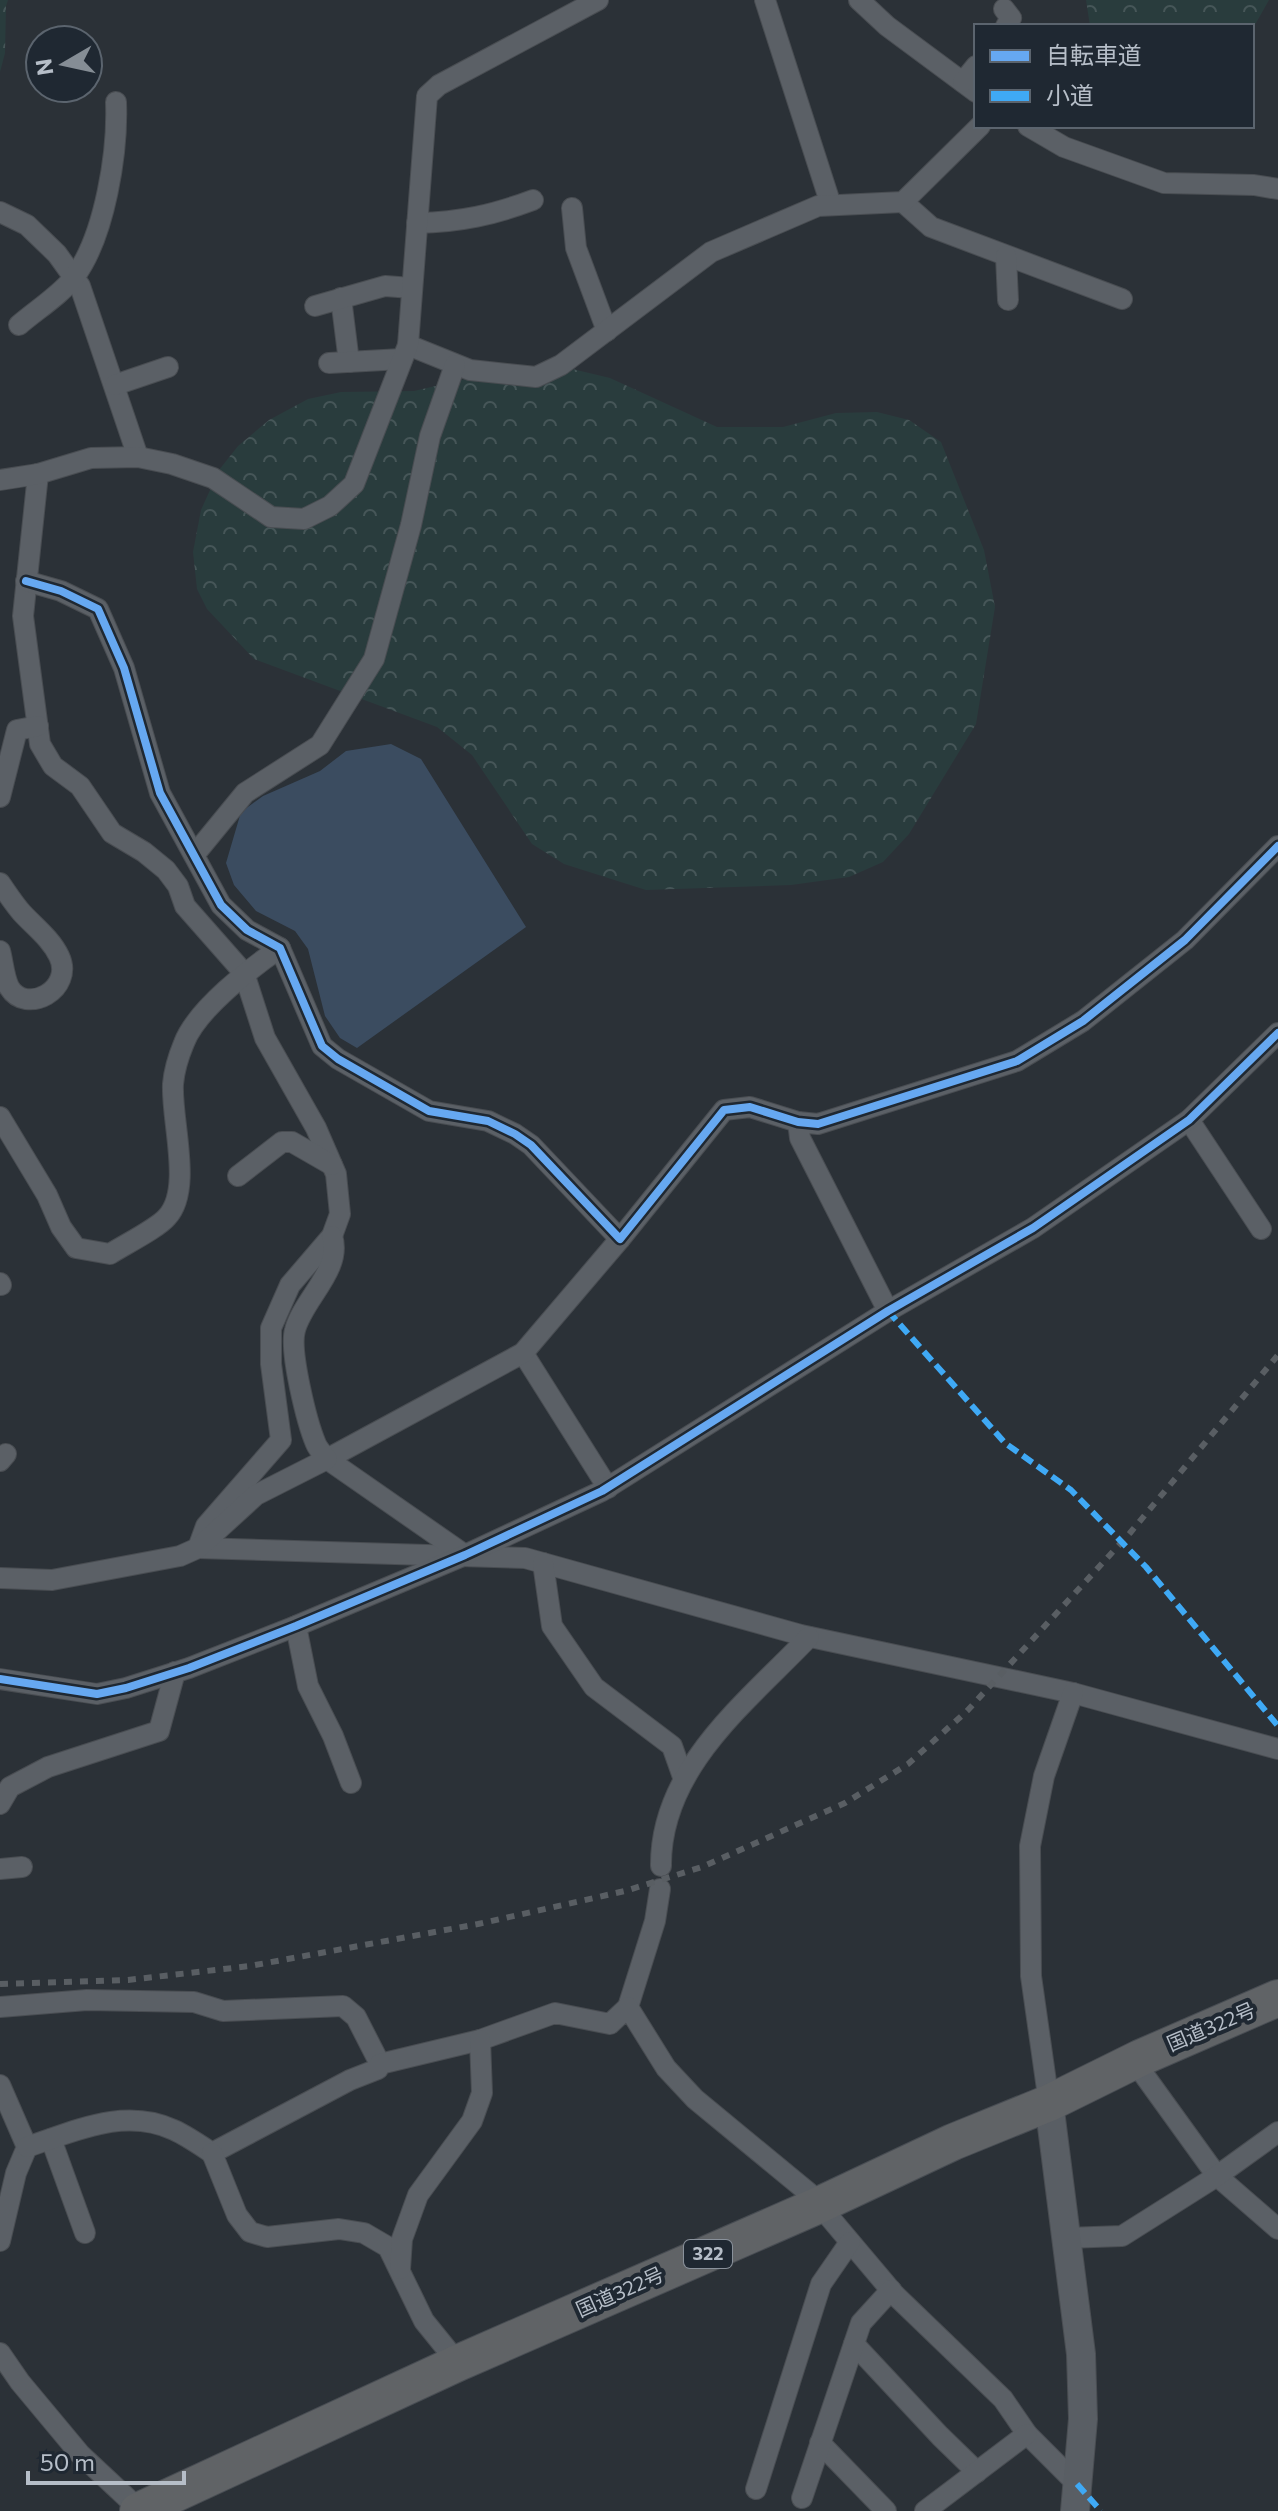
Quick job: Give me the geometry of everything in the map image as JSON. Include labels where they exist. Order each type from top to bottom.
[{"type":"highway","name":"国道322号","points":[[145,2510],[458,2363],[819,2205],[953,2142],[1049,2103],[1134,2061],[1278,1998]]},
{"type":"street","points":[[0,480],[38,474],[91,458],[138,457],[172,464],[213,478],[271,517],[304,519],[330,506],[354,484],[405,352],[427,96],[439,85],[598,0]]},
{"type":"street","points":[[859,0],[887,26],[970,87]]},
{"type":"street","points":[[770,2],[831,205]]},
{"type":"street","points":[[19,325],[74,278],[91,247],[108,188],[117,133],[116,102]]},
{"type":"street","points":[[341,298],[339,363],[405,352],[470,370],[536,377],[561,365],[711,252],[818,206],[903,202],[978,128]]},
{"type":"street","points":[[1031,128],[1064,147],[1164,183],[1254,185],[1278,189]]},
{"type":"street","points":[[417,223],[452,222],[494,215],[533,200]]},
{"type":"street","points":[[903,202],[931,227],[1122,299]]},
{"type":"street","points":[[572,208],[576,248],[607,331]]},
{"type":"street","points":[[0,212],[27,225],[57,254],[80,286],[138,457]]},
{"type":"street","points":[[1006,256],[1008,300]]},
{"type":"street","points":[[315,306],[385,286],[412,288]]},
{"type":"street","points":[[195,854],[245,793],[320,745],[374,659],[411,525],[430,436],[455,365]]},
{"type":"street","points":[[115,385],[168,367]]},
{"type":"street","points":[[38,474],[23,616],[40,744],[53,766],[80,786],[112,833],[144,852],[166,870],[178,886],[185,906],[244,973],[265,1038],[316,1128],[336,1174],[340,1214],[332,1236],[290,1285],[271,1328],[271,1364],[281,1440],[206,1526],[198,1548]]},
{"type":"street","points":[[26,581],[61,591],[98,609],[124,668],[160,793],[221,905],[247,930],[280,948],[322,1046],[338,1059],[429,1111],[488,1121],[515,1134],[531,1145],[620,1239]]},
{"type":"street","points":[[0,797],[17,730],[38,726]]},
{"type":"street","points":[[0,1578],[52,1580],[180,1556],[198,1548],[256,1495],[523,1353],[724,1110],[750,1107],[798,1122],[818,1124],[1017,1061],[1083,1021],[1185,940],[1278,846]]},
{"type":"street","points":[[0,883],[60,958],[62,976],[55,990],[42,998],[26,998],[14,993],[8,985],[0,951]]},
{"type":"street","points":[[0,1117],[47,1195],[61,1227],[76,1248],[110,1254],[167,1218],[178,1198],[180,1172],[173,1082],[185,1040],[210,1007],[244,973],[280,948]]},
{"type":"street","points":[[0,1679],[97,1694],[175,1672],[296,1626],[465,1555],[608,1488],[888,1311],[1033,1228],[1189,1120],[1278,1033]]},
{"type":"street","points":[[1189,1120],[1261,1229]]},
{"type":"street","points":[[798,1122],[800,1138],[888,1311]]},
{"type":"street","points":[[238,1176],[282,1142],[292,1142],[332,1165]]},
{"type":"street","points":[[332,1236],[336,1247],[333,1261],[303,1308],[294,1332],[293,1358],[316,1445],[327,1459],[465,1555]]},
{"type":"street","points":[[523,1353],[608,1488]]},
{"type":"street","points":[[198,1548],[525,1558],[809,1637],[1073,1693],[1278,1749]]},
{"type":"street","points":[[543,1563],[552,1626],[594,1687],[672,1746],[683,1777]]},
{"type":"street","points":[[296,1626],[308,1686],[333,1736],[351,1783]]},
{"type":"street","points":[[661,1866],[661,1840],[683,1777],[702,1748],[809,1637]]},
{"type":"street","points":[[0,1804],[10,1787],[48,1767],[159,1731],[175,1672]]},
{"type":"street","points":[[1073,1693],[1044,1776],[1030,1846],[1031,1976],[1081,2354],[1083,2419],[1076,2497]]},
{"type":"street","points":[[0,1869],[22,1867]]},
{"type":"street","points":[[380,2064],[480,2040],[555,2013],[610,2024],[628,2007],[655,1921],[660,1889]]},
{"type":"street","points":[[0,2007],[87,2000],[194,2002],[223,2011],[343,2006],[356,2017],[380,2064]]},
{"type":"street","points":[[628,2007],[666,2068],[695,2099],[809,2193],[891,2290],[1003,2399],[1076,2497]]},
{"type":"street","points":[[400,2273],[402,2239],[418,2195],[472,2121],[482,2093],[480,2040]]},
{"type":"street","points":[[1134,2061],[1217,2176],[1278,2229]]},
{"type":"street","points":[[212,2153],[350,2080],[378,2069],[380,2064]]},
{"type":"street","points":[[0,2085],[27,2147],[16,2173],[0,2241]]},
{"type":"street","points":[[27,2147],[102,2121],[150,2121],[175,2130],[212,2153],[237,2215],[250,2232],[267,2237],[339,2229],[364,2233],[388,2247],[424,2321],[458,2363]]},
{"type":"street","points":[[1066,2238],[1122,2236],[1217,2176],[1278,2132]]},
{"type":"street","points":[[51,2139],[85,2233]]},
{"type":"street","points":[[756,2489],[821,2284],[850,2242]]},
{"type":"street","points":[[802,2498],[861,2323],[891,2290]]},
{"type":"street","points":[[854,2344],[977,2472]]},
{"type":"street","points":[[0,2353],[80,2454],[145,2510]]},
{"type":"street","points":[[925,2511],[1027,2434]]},
{"type":"street","points":[[820,2443],[886,2511]]},
{"type":"green space","points":[[0,0],[8,0],[5,53],[0,72]]},
{"type":"green space","points":[[1086,0],[1269,0],[1254,26],[1254,24],[1090,24]]},
{"type":"green space","points":[[517,367],[564,367],[610,378],[717,427],[783,427],[836,413],[877,412],[909,420],[941,442],[984,550],[995,607],[976,724],[909,834],[883,862],[849,877],[791,885],[646,890],[564,864],[532,844],[472,755],[437,727],[254,659],[207,609],[197,589],[193,552],[201,510],[219,470],[238,446],[269,420],[308,399],[341,392],[414,391]]},
{"type":"water","points":[[391,744],[421,759],[526,927],[357,1048],[340,1038],[325,1016],[308,949],[295,931],[256,911],[234,885],[226,863],[241,812],[263,796],[320,771],[346,751]]},
{"type":"railway","points":[[0,1984],[128,1980],[250,1966],[478,1924],[625,1891],[702,1867],[845,1803],[908,1764],[967,1711],[1130,1533],[1278,1355]]},
{"type":"marked path","points":[[888,1311],[1005,1443],[1071,1490],[1146,1567],[1278,1726]]},
{"type":"marked path","points":[[1077,2484],[1101,2511]]},
{"type":"cycle path","points":[[26,581],[61,591],[98,609],[124,668],[160,793],[221,905],[247,930],[280,948],[322,1046],[338,1059],[429,1111],[488,1121],[515,1134],[531,1145],[620,1239],[724,1110],[750,1107],[798,1122],[818,1124],[1017,1061],[1083,1021],[1185,940],[1278,846]]},
{"type":"cycle path","points":[[0,1679],[97,1694],[126,1688],[189,1668],[296,1626],[465,1555],[602,1491],[888,1311],[1033,1228],[1189,1120],[1278,1033]]}]
